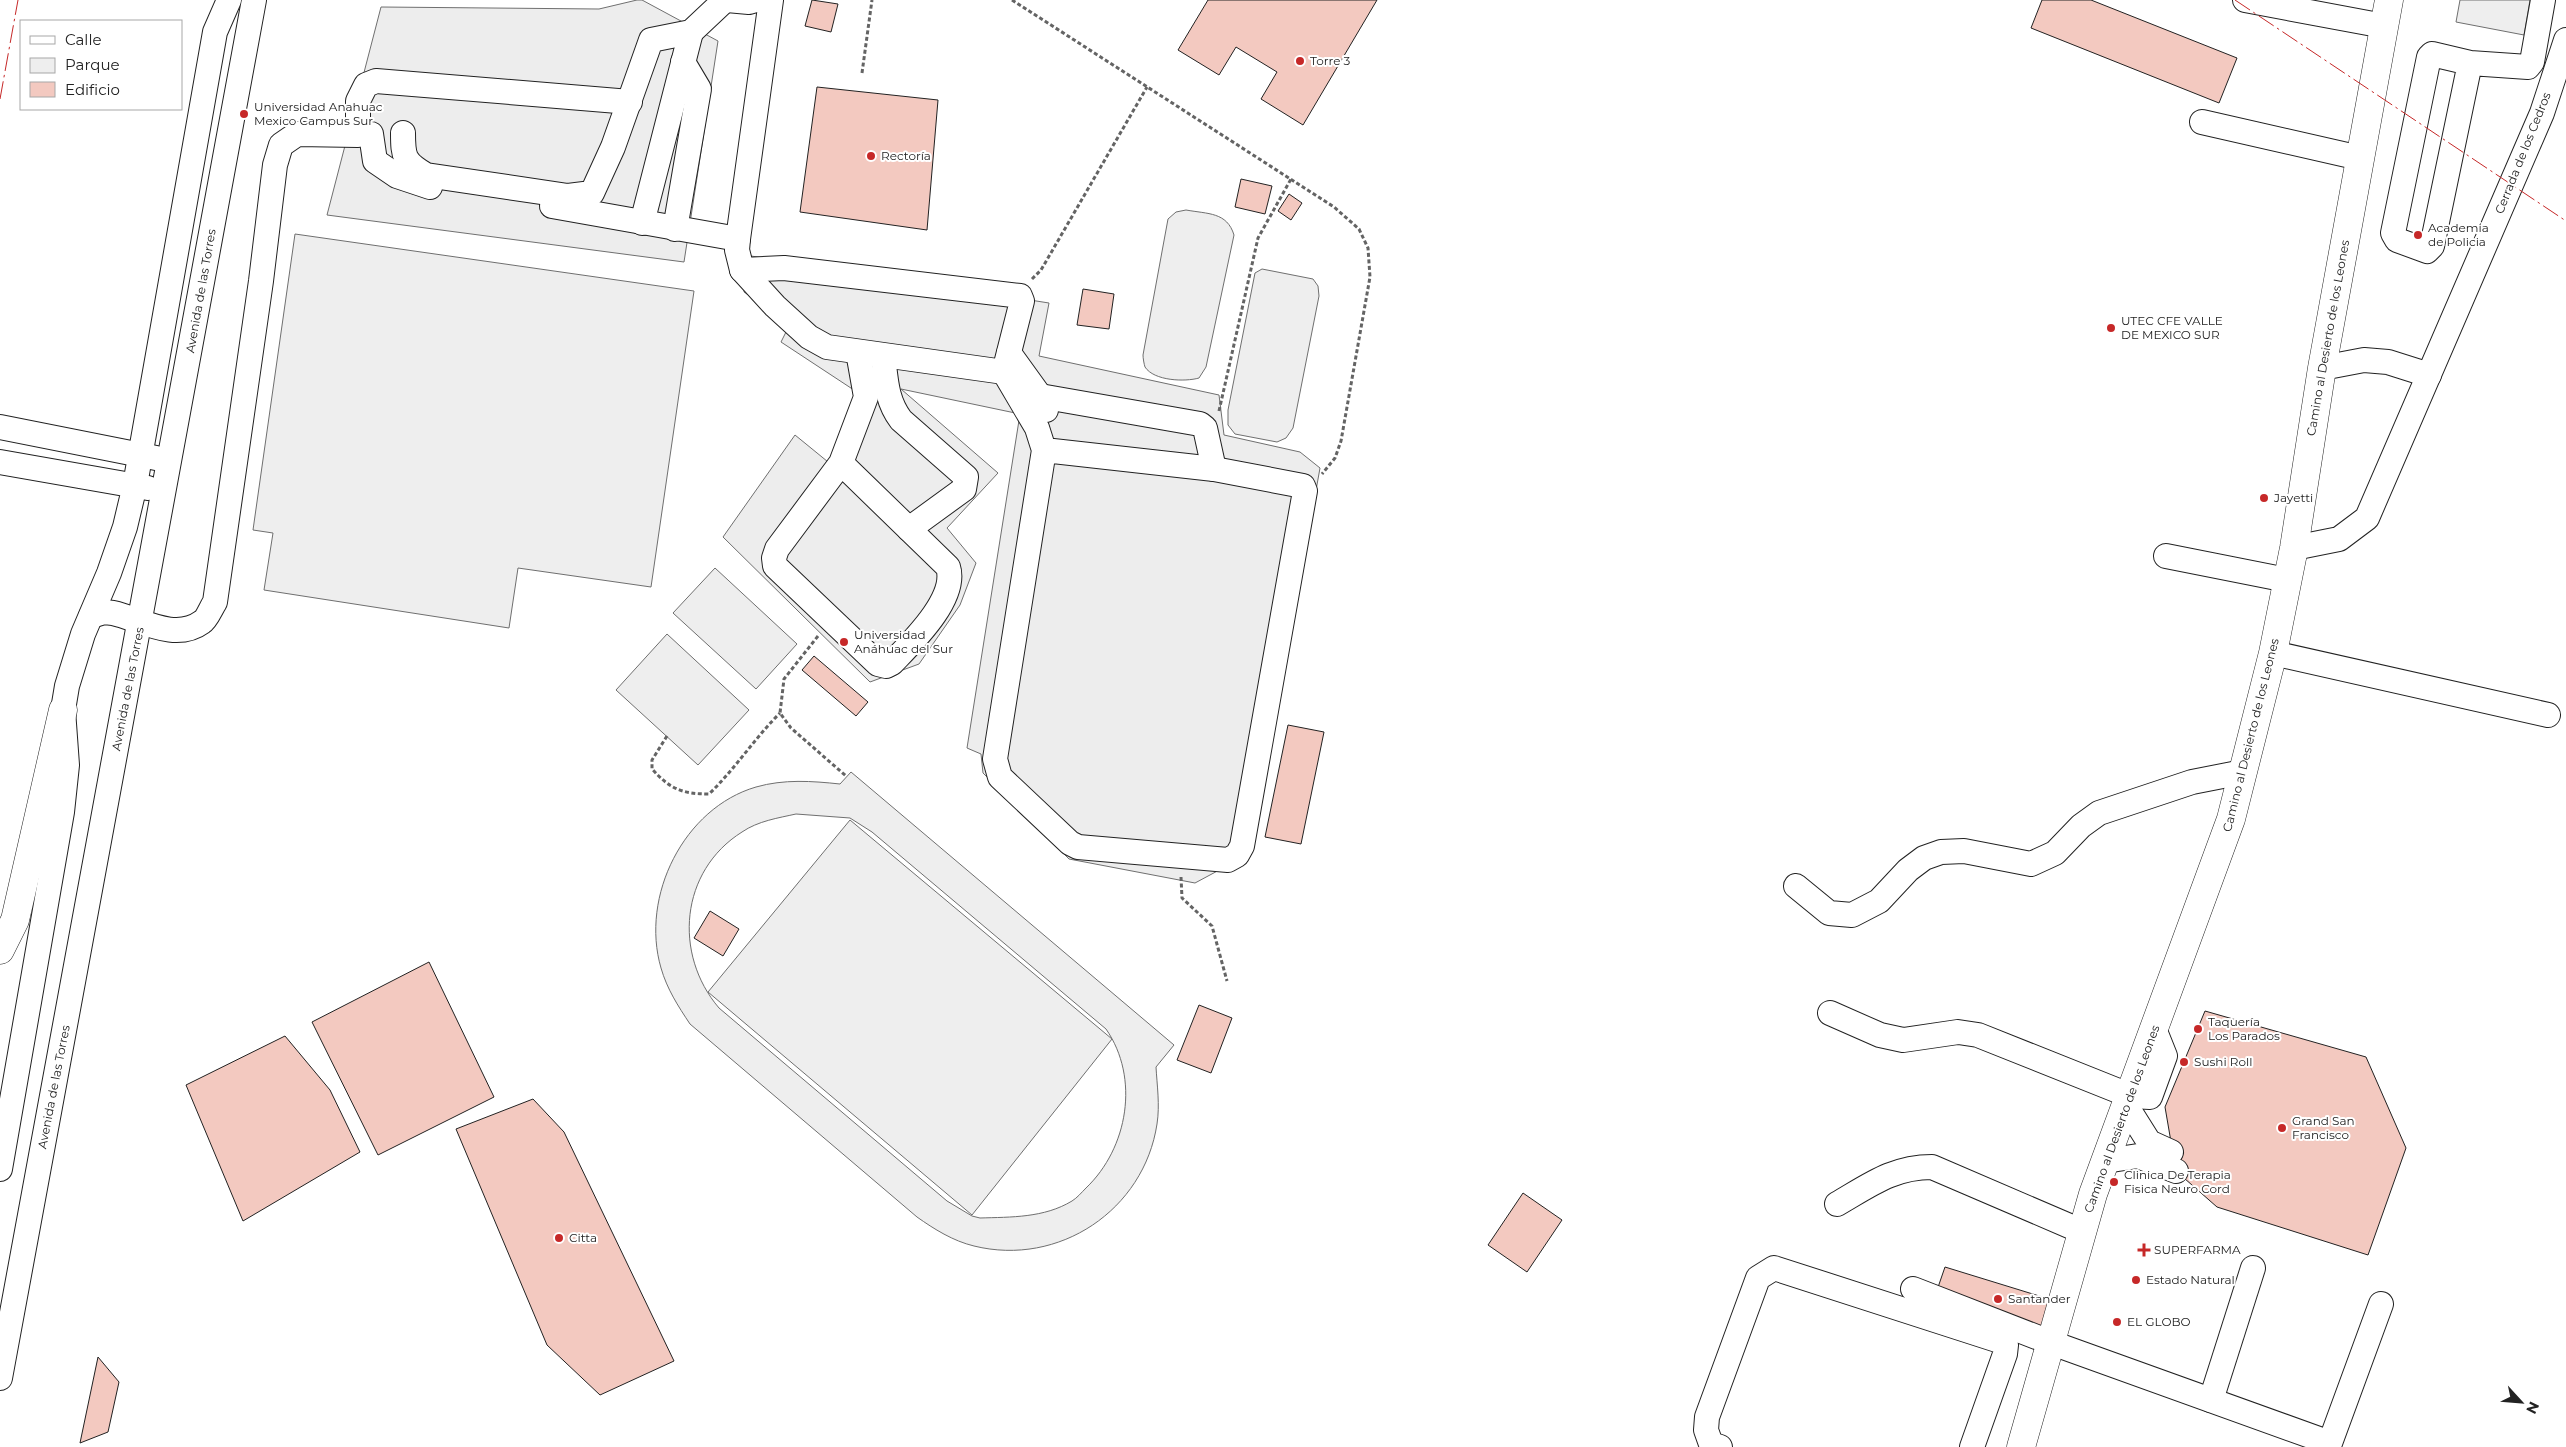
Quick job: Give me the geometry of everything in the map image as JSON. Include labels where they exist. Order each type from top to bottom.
[{"type":"main road","name":"Camino al Desierto de los Leones","points":[[2021,1447],[2052,1343],[2082,1231],[2109,1151],[2232,819],[2273,653],[2294,548],[2322,368],[2389,0]]},
{"type":"main road","points":[[0,950],[15,920],[63,710]]},
{"type":"street","points":[[0,1169],[62,812],[67,765],[63,710],[74,659],[109,573],[125,526],[141,455],[215,32],[229,0]]},
{"type":"street","name":"Avenida de las Torres","points":[[0,1378],[141,622],[254,0]]},
{"type":"street","points":[[403,133],[403,154],[408,162],[426,175],[568,196],[592,193],[630,102],[651,40],[691,32],[726,0],[749,2],[756,0]]},
{"type":"street","points":[[771,0],[738,239],[737,250],[742,270],[775,306],[809,337],[827,347],[883,356],[1008,355]]},
{"type":"street","points":[[2245,0],[2384,26]]},
{"type":"street","points":[[2470,63],[2432,246],[2427,251],[2397,240],[2394,233],[2429,57],[2432,54],[2470,63],[2528,67],[2532,62],[2543,0]]},
{"type":"street","points":[[642,223],[691,32]]},
{"type":"street","name":"Cerrada de los Cedros","points":[[2294,548],[2339,539],[2367,518],[2542,113],[2566,40]]},
{"type":"street","points":[[675,229],[699,89],[683,62]]},
{"type":"street","points":[[630,102],[376,81],[366,85],[358,101],[364,135],[375,160],[397,176],[423,186],[505,198],[738,239]]},
{"type":"street","points":[[2202,122],[2360,158]]},
{"type":"street","points":[[91,616],[104,612],[113,613],[172,630],[183,629],[202,622],[215,602],[275,165],[282,145],[297,134],[364,135]]},
{"type":"street","points":[[742,270],[784,268],[1017,294],[1022,301],[1008,355],[1037,428],[1053,451],[1214,469],[1298,483],[1303,486],[1305,491],[1288,576],[1242,846],[1236,855],[1228,860],[1078,847],[1070,843],[1000,777],[995,759],[1053,451],[1040,396],[1008,355]]},
{"type":"street","points":[[841,463],[948,567],[950,574],[949,584],[929,623],[892,663],[886,666],[878,664],[775,566],[774,558],[778,549],[841,463],[866,397],[858,352]]},
{"type":"street","points":[[883,356],[887,395],[893,409],[901,420],[966,477],[964,489],[909,529]]},
{"type":"street","points":[[2322,368],[2364,360],[2388,362],[2429,376]]},
{"type":"street","points":[[1040,396],[1200,424],[1205,428],[1214,469]]},
{"type":"street","points":[[0,428],[170,460]]},
{"type":"street","points":[[0,462],[165,491]]},
{"type":"street","points":[[2166,556],[2287,580]]},
{"type":"street","points":[[2273,653],[2548,715]]},
{"type":"street","points":[[1796,886],[1829,913],[1852,915],[1879,901],[1908,870],[1924,858],[1941,852],[1964,851],[2031,864],[2055,853],[2081,826],[2099,813],[2192,782],[2243,772]]},
{"type":"street","points":[[1830,1013],[1880,1035],[1903,1040],[1958,1032],[1978,1035],[2129,1101],[2149,1142],[2174,1161],[2109,1151]]},
{"type":"street","points":[[2109,1151],[2130,1144],[2149,1142]]},
{"type":"street","points":[[1836,1204],[1889,1174],[1911,1167],[1932,1167],[2082,1231]]},
{"type":"street","points":[[1720,1447],[1711,1444],[1706,1430],[1707,1417],[1758,1278],[1774,1268],[2003,1342],[2006,1346],[2005,1354],[1972,1447]]},
{"type":"street","points":[[2211,1400],[2253,1268]]},
{"type":"street","points":[[1913,1289],[2052,1343],[2330,1443],[2380,1304]]},
{"type":"path","points":[[862,73],[872,0]]},
{"type":"path","points":[[1012,0],[1334,207],[1359,229],[1368,248],[1370,276],[1341,441],[1335,458],[1305,491]]},
{"type":"path","points":[[1017,294],[1041,270],[1147,87]]},
{"type":"path","points":[[1205,428],[1213,424],[1220,408],[1258,238],[1291,179]]},
{"type":"path","points":[[667,736],[652,760],[652,769],[662,781],[686,794],[709,794],[731,774],[765,728],[780,713],[784,679],[831,620]]},
{"type":"path","points":[[780,713],[792,728],[846,776]]},
{"type":"path","points":[[1183,856],[1180,880],[1182,898],[1212,926],[1227,981]]},
{"type":"green space","points":[[2460,0],[2530,0],[2524,35],[2456,22]]},
{"type":"green space","points":[[1186,210],[1216,215],[1222,218],[1231,227],[1234,235],[1206,367],[1199,378],[1178,380],[1162,378],[1149,372],[1145,367],[1143,355],[1168,219],[1176,212]]},
{"type":"green space","points":[[295,234],[694,291],[651,587],[518,568],[509,628],[264,590],[273,533],[253,530]]},
{"type":"green space","points":[[1262,269],[1313,279],[1318,286],[1319,296],[1293,428],[1286,438],[1277,442],[1235,434],[1228,425],[1228,410],[1255,273]]},
{"type":"green space","points":[[715,568],[797,644],[756,689],[673,613]]},
{"type":"green space","points":[[667,634],[749,710],[698,765],[616,690]]},
{"type":"green space","points":[[851,772],[1174,1045],[1156,1067],[1158,1117],[1149,1155],[1135,1182],[1116,1206],[1093,1225],[1066,1239],[1037,1248],[1006,1250],[974,1246],[944,1234],[917,1217],[690,1024],[673,997],[661,968],[656,940],[657,912],[663,885],[674,858],[689,835],[708,814],[730,798],[756,787],[788,782],[840,784]],"holes":[[[796,814],[850,818],[872,832],[1106,1029],[1117,1048],[1126,1090],[1120,1133],[1112,1153],[1100,1172],[1072,1201],[1050,1211],[1027,1216],[980,1218],[972,1216],[947,1201],[719,1008],[704,987],[694,963],[690,939],[690,914],[695,891],[706,868],[721,849],[748,828],[775,819]]]},
{"type":"green space","points":[[850,820],[1112,1039],[972,1215],[708,992]]},
{"type":"shaded area","points":[[642,0],[718,41],[684,262],[327,215],[381,7],[599,9]]},
{"type":"shaded area","points":[[751,256],[1049,303],[1039,356],[1219,395],[1224,435],[1300,452],[1320,468],[1251,853],[1195,883],[1069,859],[983,773],[981,754],[967,748],[1020,414],[901,389],[998,473],[947,528],[976,563],[960,605],[919,664],[870,682],[723,537],[795,435],[833,466],[860,394],[781,342],[790,324],[744,292],[745,276]]},
{"type":"building","points":[[812,0],[838,4],[831,32],[805,26]]},
{"type":"building","name":"Torre 3","points":[[1208,0],[1377,0],[1303,125],[1261,99],[1277,72],[1236,47],[1219,75],[1178,50]]},
{"type":"building","points":[[2042,0],[2091,0],[2237,58],[2219,103],[2031,28]]},
{"type":"building","name":"Rectoría","points":[[817,87],[938,100],[927,230],[800,212]]},
{"type":"building","points":[[1241,179],[1272,186],[1265,214],[1235,207]]},
{"type":"building","points":[[1289,194],[1302,203],[1291,220],[1278,211]]},
{"type":"building","points":[[1083,289],[1114,294],[1109,329],[1077,325]]},
{"type":"building","points":[[814,656],[868,702],[856,716],[802,670]]},
{"type":"building","points":[[1288,725],[1324,732],[1301,844],[1265,837]]},
{"type":"building","points":[[710,911],[739,929],[723,956],[694,938]]},
{"type":"building","points":[[429,962],[494,1097],[378,1155],[312,1022]]},
{"type":"building","points":[[1199,1005],[1232,1018],[1211,1073],[1177,1060]]},
{"type":"building","name":"Grand San Francisco","points":[[2205,1011],[2366,1057],[2406,1148],[2368,1255],[2217,1207],[2176,1171],[2165,1107]]},
{"type":"building","points":[[285,1036],[330,1090],[360,1152],[243,1221],[186,1085]]},
{"type":"building","name":"Citta","points":[[533,1099],[564,1132],[674,1361],[600,1395],[547,1345],[456,1129]]},
{"type":"building","points":[[1523,1193],[1562,1220],[1527,1272],[1488,1245]]},
{"type":"building","name":"Santander","points":[[1945,1267],[2062,1303],[2051,1334],[1935,1296]]},
{"type":"building","points":[[98,1357],[119,1382],[108,1432],[80,1443]]},
{"type":"power","points":[[0,99],[18,0]]},
{"type":"power","points":[[2235,0],[2566,221]]},
{"type":"place","name":"Torre 3","points":[[1300,61]]},
{"type":"place","name":"Universidad Anahuac Mexico Campus Sur","points":[[244,114]]},
{"type":"place","name":"Rectoría","points":[[871,156]]},
{"type":"place","name":"Academia de Policia","points":[[2418,235]]},
{"type":"place","name":"UTEC CFE VALLE DE MEXICO SUR","points":[[2111,328]]},
{"type":"place","name":"Jayetti","points":[[2264,498]]},
{"type":"place","name":"Universidad Anáhuac del Sur","points":[[844,642]]},
{"type":"place","name":"Taquería Los Parados","points":[[2198,1029]]},
{"type":"place","name":"Sushi Roll","points":[[2184,1062]]},
{"type":"place","name":"Grand San Francisco","points":[[2282,1128]]},
{"type":"place","name":"Clinica De Terapia Fisica Neuro Cord","points":[[2114,1182]]},
{"type":"place","name":"Citta","points":[[559,1238]]},
{"type":"place","name":"SUPERFARMA","points":[[2144,1250]]},
{"type":"place","name":"Estado Natural","points":[[2136,1280]]},
{"type":"place","name":"Santander","points":[[1998,1299]]},
{"type":"place","name":"EL GLOBO","points":[[2117,1322]]}]
